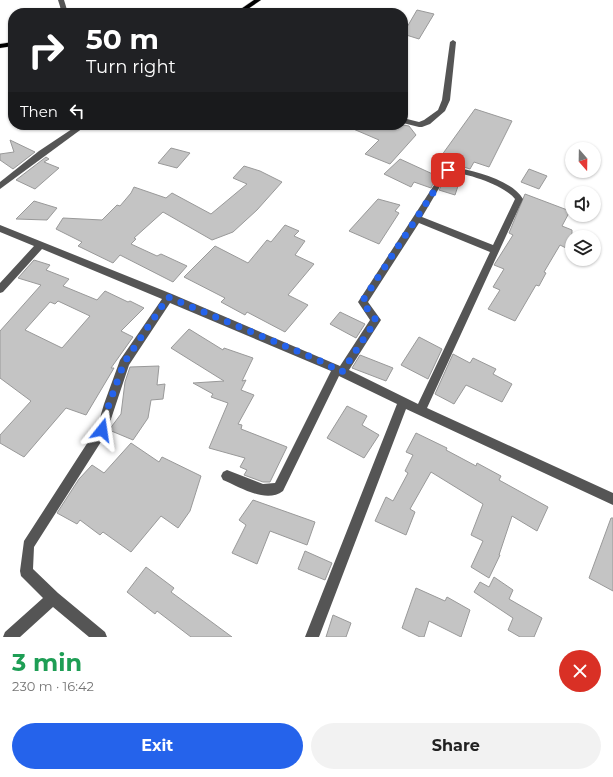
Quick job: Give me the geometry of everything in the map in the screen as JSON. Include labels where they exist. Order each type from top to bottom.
[{"type":"main road","points":[[246,8],[258,0]]},
{"type":"street","points":[[408,122],[419,125],[427,122],[441,111],[446,100],[453,42]]},
{"type":"street","points":[[0,186],[75,130]]},
{"type":"street","points":[[227,476],[263,490],[276,490],[279,487],[339,370],[376,320],[362,302],[444,174],[448,170],[460,171],[512,190],[519,199],[421,410]]},
{"type":"street","points":[[416,218],[495,250]]},
{"type":"street","points":[[0,228],[168,297],[339,370],[403,402],[613,499]]},
{"type":"street","points":[[0,289],[40,245]]},
{"type":"street","points":[[100,637],[53,598],[26,572],[28,545],[102,430],[109,404],[124,363],[168,297]]},
{"type":"street","points":[[312,637],[403,402]]},
{"type":"street","points":[[10,637],[53,598]]},
{"type":"building","points":[[417,10],[434,14],[419,39],[408,36],[408,25]]},
{"type":"building","points":[[475,109],[512,121],[489,167],[474,162],[470,169],[439,159]]},
{"type":"building","points":[[408,126],[416,135],[390,164],[365,154],[379,140],[356,130],[408,130]]},
{"type":"building","points":[[10,140],[35,152],[13,169],[0,160],[0,154],[14,152]]},
{"type":"building","points":[[171,148],[190,153],[177,168],[158,163]]},
{"type":"building","points":[[46,157],[49,159],[44,162],[59,168],[35,189],[16,180]]},
{"type":"building","points":[[400,159],[437,176],[431,188],[414,182],[411,187],[384,174]]},
{"type":"building","points":[[244,166],[260,171],[282,182],[257,210],[233,232],[212,240],[163,212],[134,238],[136,239],[131,244],[157,256],[161,254],[187,266],[173,282],[120,255],[113,263],[78,246],[82,242],[56,229],[63,218],[102,220],[117,205],[120,206],[134,187],[166,198],[172,193],[211,214],[247,184],[233,178]]},
{"type":"building","points":[[529,169],[547,176],[539,189],[521,182]]},
{"type":"building","points":[[445,180],[458,186],[455,195],[439,190]]},
{"type":"building","points":[[525,194],[565,209],[565,220],[562,226],[572,230],[565,230],[565,248],[560,245],[544,272],[546,273],[539,286],[536,285],[515,321],[488,309],[500,290],[493,287],[504,269],[494,265],[513,235],[509,233]]},
{"type":"building","points":[[378,199],[400,205],[395,211],[399,213],[379,244],[349,231]]},
{"type":"building","points":[[34,201],[57,208],[47,220],[16,219]]},
{"type":"building","points":[[285,225],[299,231],[294,236],[305,241],[295,255],[314,264],[288,295],[308,305],[285,332],[247,312],[245,315],[221,302],[225,298],[184,277],[215,246],[248,263],[267,240],[271,242]]},
{"type":"building","points":[[34,260],[50,265],[46,270],[69,279],[63,286],[97,300],[105,291],[144,308],[121,331],[133,337],[111,368],[114,368],[86,415],[66,408],[24,457],[0,443],[0,435],[31,401],[0,378],[0,331],[41,285],[18,278]],"holes":[[[58,301],[90,316],[62,348],[25,330],[50,302],[55,304]]]},
{"type":"building","points":[[340,312],[365,324],[356,338],[330,324]]},
{"type":"building","points":[[189,329],[223,350],[224,348],[253,358],[242,381],[246,380],[241,390],[254,395],[238,424],[242,425],[241,429],[287,447],[270,482],[263,482],[244,475],[247,470],[240,467],[245,458],[209,448],[228,403],[211,397],[213,394],[193,383],[224,381],[171,348]]},
{"type":"building","points":[[419,337],[442,349],[428,379],[401,365]]},
{"type":"building","points":[[453,354],[470,363],[473,358],[496,369],[493,374],[512,384],[502,402],[466,385],[454,404],[435,394]]},
{"type":"building","points":[[360,355],[393,368],[386,381],[352,368]]},
{"type":"building","points":[[159,366],[157,385],[165,384],[163,399],[151,400],[148,418],[133,440],[109,430],[121,414],[125,382],[130,367]]},
{"type":"building","points":[[347,406],[367,416],[362,425],[379,435],[364,458],[327,438]]},
{"type":"building","points":[[416,433],[447,448],[446,450],[476,466],[477,463],[501,476],[499,480],[548,507],[537,531],[512,516],[500,555],[489,578],[471,567],[483,541],[471,535],[483,504],[431,472],[410,509],[415,512],[406,535],[375,521],[386,497],[393,501],[408,473],[405,471],[413,455],[406,452]]},
{"type":"building","points":[[131,443],[159,462],[162,457],[201,476],[190,511],[178,528],[161,516],[131,552],[103,532],[100,535],[80,520],[77,524],[57,513],[79,479],[92,465],[104,473]]},
{"type":"building","points":[[253,500],[315,522],[307,545],[270,531],[257,564],[232,553],[246,525],[239,520]]},
{"type":"building","points":[[611,518],[613,518],[613,591],[589,578]]},
{"type":"building","points":[[305,551],[332,563],[325,580],[298,569]]},
{"type":"building","points":[[146,567],[174,588],[171,592],[232,637],[191,637],[157,611],[155,614],[127,592]]},
{"type":"building","points":[[494,577],[513,590],[509,599],[542,618],[534,637],[520,637],[508,630],[513,618],[474,592],[480,582],[489,587]]},
{"type":"building","points":[[416,588],[445,601],[447,597],[470,610],[461,637],[429,621],[424,637],[420,637],[402,628]]},
{"type":"building","points":[[333,615],[351,623],[346,637],[326,637]]},
{"type":"route","points":[[102,430],[109,404],[124,363],[168,297],[316,359],[342,372],[376,320],[362,302],[398,248],[419,212],[440,182],[445,171],[448,170]]}]
